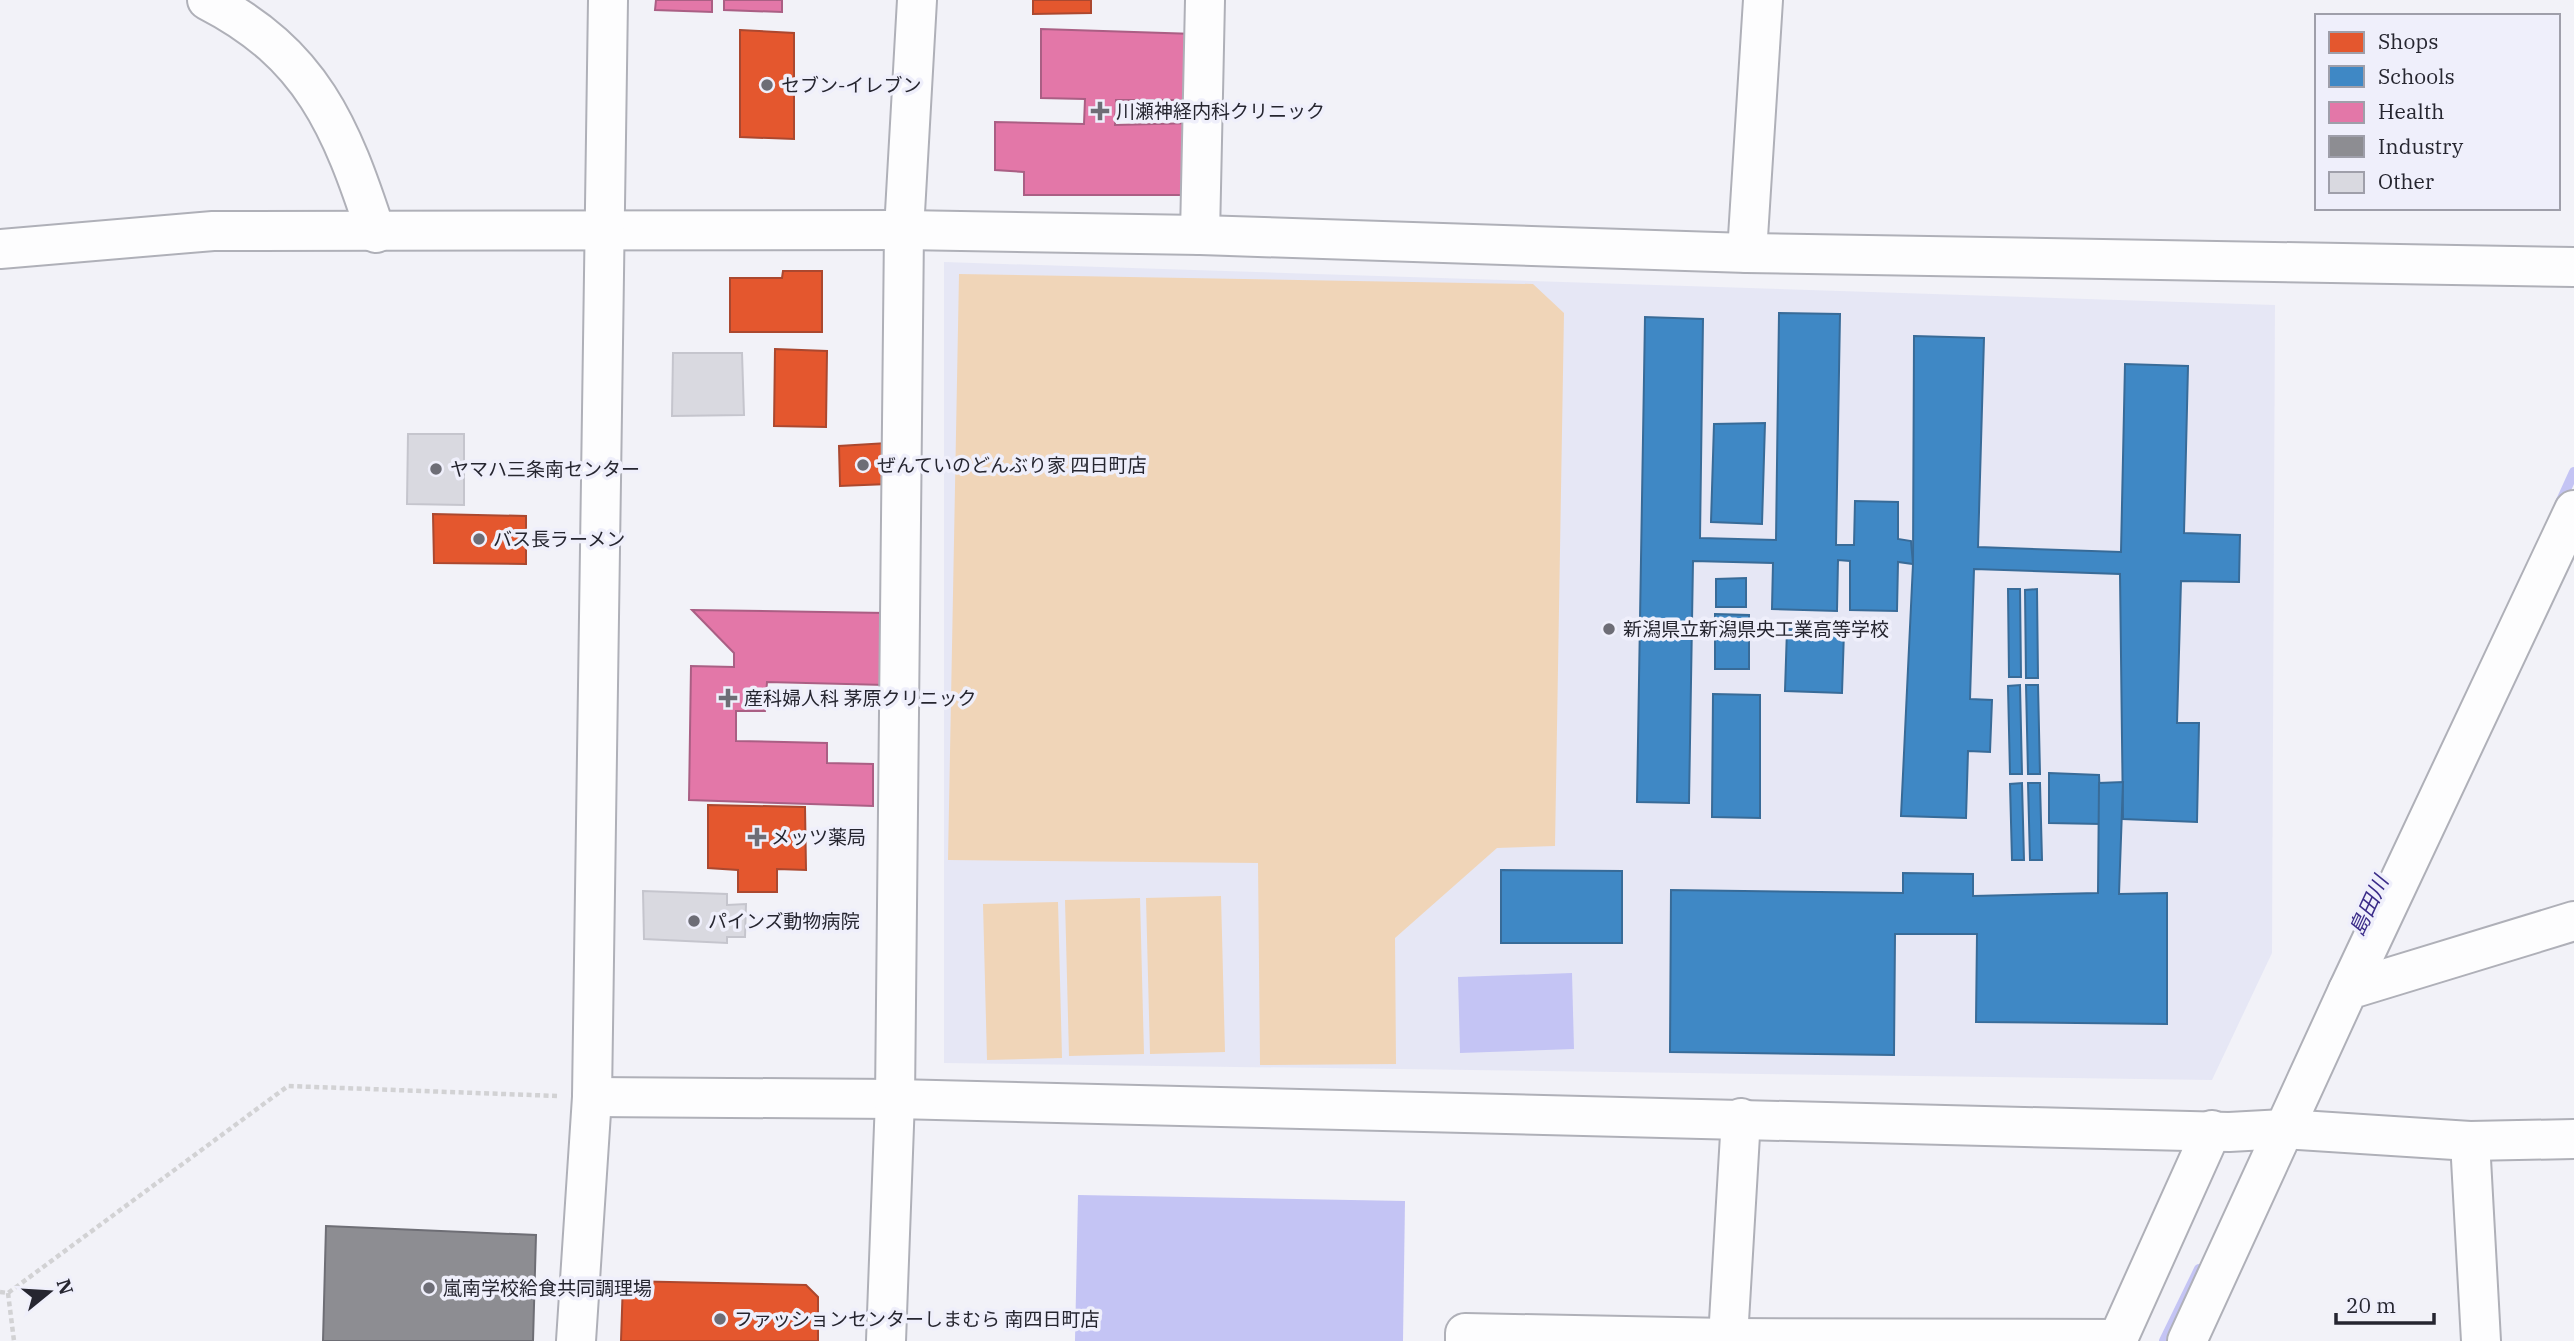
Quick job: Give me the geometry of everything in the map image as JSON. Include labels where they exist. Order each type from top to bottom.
[{"type":"street","points":[[207,0],[226,10],[290,57],[326,107],[354,166],[376,233]]},
{"type":"street","points":[[576,1341],[592,1097],[608,0]]},
{"type":"street","points":[[886,1341],[895,1099],[904,230],[917,0]]},
{"type":"street","points":[[1200,235],[1205,0]]},
{"type":"street","points":[[1747,253],[1762,0]]},
{"type":"street","points":[[0,249],[214,231],[376,233],[603,229],[904,230],[1200,235],[1747,253],[2574,267]]},
{"type":"street","points":[[2187,1341],[2348,990],[2574,510]]},
{"type":"street","points":[[2348,990],[2574,920]]},
{"type":"street","points":[[592,1097],[895,1099],[2229,1132],[2284,1129],[2470,1140],[2574,1139]]},
{"type":"street","points":[[1728,1338],[1741,1118]]},
{"type":"street","points":[[1465,1341],[1465,1333],[1728,1338],[2118,1340],[2212,1130]]},
{"type":"street","points":[[2470,1140],[2481,1341]]},
{"type":"path","points":[[0,1292],[9,1293],[288,1086],[592,1097]]},
{"type":"path","points":[[9,1293],[14,1341]]},
{"type":"shaded area","name":"新潟県立新潟県央工業高等学校","points":[[944,262],[2275,305],[2272,953],[2212,1080],[944,1063]]},
{"type":"shaded area","points":[[959,274],[1533,284],[1564,313],[1555,846],[1497,848],[1395,938],[1396,1064],[1260,1065],[1258,863],[948,860]]},
{"type":"shaded area","points":[[1221,896],[1225,1052],[1150,1054],[1146,898]]},
{"type":"shaded area","points":[[1140,898],[1144,1054],[1069,1056],[1065,900]]},
{"type":"shaded area","points":[[1058,902],[1062,1058],[987,1060],[983,904]]},
{"type":"water","points":[[1572,973],[1574,1049],[1460,1053],[1458,977]]},
{"type":"water","points":[[1078,1195],[1405,1201],[1403,1341],[1075,1341]]},
{"type":"building: Shops","points":[[1033,0],[1091,0],[1091,13],[1033,14]]},
{"type":"building: Shops","name":"セブン-イレブン","points":[[740,30],[794,33],[794,139],[740,137]]},
{"type":"building: Shops","points":[[783,271],[822,271],[822,332],[730,332],[730,278],[782,278]]},
{"type":"building: Shops","points":[[775,349],[827,351],[826,427],[774,426]]},
{"type":"building: Shops","name":"ぜんていのどんぶり家 四日町店","points":[[887,443],[888,484],[840,486],[839,446]]},
{"type":"building: Shops","name":"バス長ラーメン","points":[[433,514],[526,516],[526,564],[434,563]]},
{"type":"building: Shops","name":"メッツ薬局","points":[[708,805],[805,807],[806,870],[777,869],[777,892],[738,892],[738,870],[708,868]]},
{"type":"building: Shops","name":"ファッションセンターしまむら 南四日町店","points":[[623,1281],[806,1285],[818,1297],[818,1341],[621,1341]]},
{"type":"building: Schools","points":[[1779,313],[1840,314],[1836,545],[1854,545],[1855,501],[1898,502],[1898,539],[1911,541],[1913,564],[1898,562],[1897,611],[1850,610],[1850,561],[1838,560],[1837,611],[1772,609],[1773,563],[1693,561],[1689,803],[1637,802],[1645,317],[1703,319],[1700,538],[1776,540]]},
{"type":"building: Schools","points":[[1914,336],[1984,338],[1978,547],[2121,552],[2125,364],[2188,366],[2184,533],[2240,535],[2239,582],[2181,581],[2177,723],[2199,723],[2197,822],[2123,819],[2120,574],[1974,569],[1970,699],[1992,700],[1990,752],[1968,751],[1966,818],[1901,816],[1913,564]]},
{"type":"building: Schools","points":[[1765,423],[1762,524],[1711,522],[1714,424]]},
{"type":"building: Schools","points":[[1746,578],[1746,607],[1716,607],[1716,579]]},
{"type":"building: Schools","points":[[2008,589],[2020,589],[2021,677],[2009,677]]},
{"type":"building: Schools","points":[[2037,589],[2038,678],[2026,678],[2025,590]]},
{"type":"building: Schools","points":[[1715,614],[1749,615],[1749,669],[1715,669]]},
{"type":"building: Schools","points":[[1787,629],[1844,631],[1842,693],[1785,691]]},
{"type":"building: Schools","points":[[2020,685],[2022,774],[2010,774],[2008,686]]},
{"type":"building: Schools","points":[[2026,685],[2038,685],[2040,774],[2028,774]]},
{"type":"building: Schools","points":[[1713,694],[1760,695],[1760,818],[1712,817]]},
{"type":"building: Schools","points":[[2049,773],[2099,775],[2101,824],[2049,823]]},
{"type":"building: Schools","points":[[2123,782],[2119,894],[2167,893],[2167,1024],[1976,1022],[1977,934],[1895,934],[1894,1055],[1670,1052],[1671,890],[1903,893],[1903,873],[1973,874],[1973,896],[2098,893],[2099,783]]},
{"type":"building: Schools","points":[[2022,783],[2024,860],[2012,860],[2010,784]]},
{"type":"building: Schools","points":[[2028,783],[2040,783],[2042,860],[2030,860]]},
{"type":"building: Schools","points":[[1501,870],[1622,871],[1622,943],[1501,943]]},
{"type":"building: Health","points":[[656,0],[712,0],[712,12],[655,10]]},
{"type":"building: Health","points":[[724,0],[782,0],[782,12],[724,10]]},
{"type":"building: Health","name":"川瀬神経内科クリニック","points":[[1041,29],[1195,34],[1192,100],[1116,100],[1115,125],[1195,123],[1193,195],[1024,195],[1024,172],[995,170],[995,122],[1084,124],[1085,99],[1041,98]]},
{"type":"building: Health","name":"産科婦人科 茅原クリニック","points":[[692,610],[886,613],[885,685],[767,682],[765,711],[736,711],[736,741],[827,743],[827,763],[873,764],[873,806],[689,800],[691,666],[734,667],[734,653]]},
{"type":"building: Industry","name":"嵐南学校給食共同調理場","points":[[326,1226],[536,1235],[533,1341],[323,1341]]},
{"type":"building: Other","points":[[673,353],[742,353],[744,415],[672,416]]},
{"type":"building: Other","name":"ヤマハ三条南センター","points":[[408,434],[464,434],[464,505],[407,504]]},
{"type":"building: Other","name":"パインズ動物病院","points":[[643,891],[727,894],[727,905],[746,904],[745,937],[727,937],[727,943],[644,939]]},
{"type":"waterway","name":"島田川","points":[[2559,505],[2574,472]]},
{"type":"waterway","name":"島田川","points":[[2164,1341],[2199,1269]]},
{"type":"place","name":"セブン-イレブン","points":[[767,85]]},
{"type":"place","name":"川瀬神経内科クリニック","points":[[1100,111]]},
{"type":"place","name":"ぜんていのどんぶり家 四日町店","points":[[863,465]]},
{"type":"place","name":"ヤマハ三条南センター","points":[[436,469]]},
{"type":"place","name":"バス長ラーメン","points":[[479,539]]},
{"type":"place","name":"新潟県立新潟県央工業高等学校","points":[[1609,629]]},
{"type":"place","name":"産科婦人科 茅原クリニック","points":[[728,698]]},
{"type":"place","name":"メッツ薬局","points":[[757,837]]},
{"type":"place","name":"パインズ動物病院","points":[[694,921]]},
{"type":"place","name":"嵐南学校給食共同調理場","points":[[429,1288]]},
{"type":"place","name":"ファッションセンターしまむら 南四日町店","points":[[720,1319]]}]
